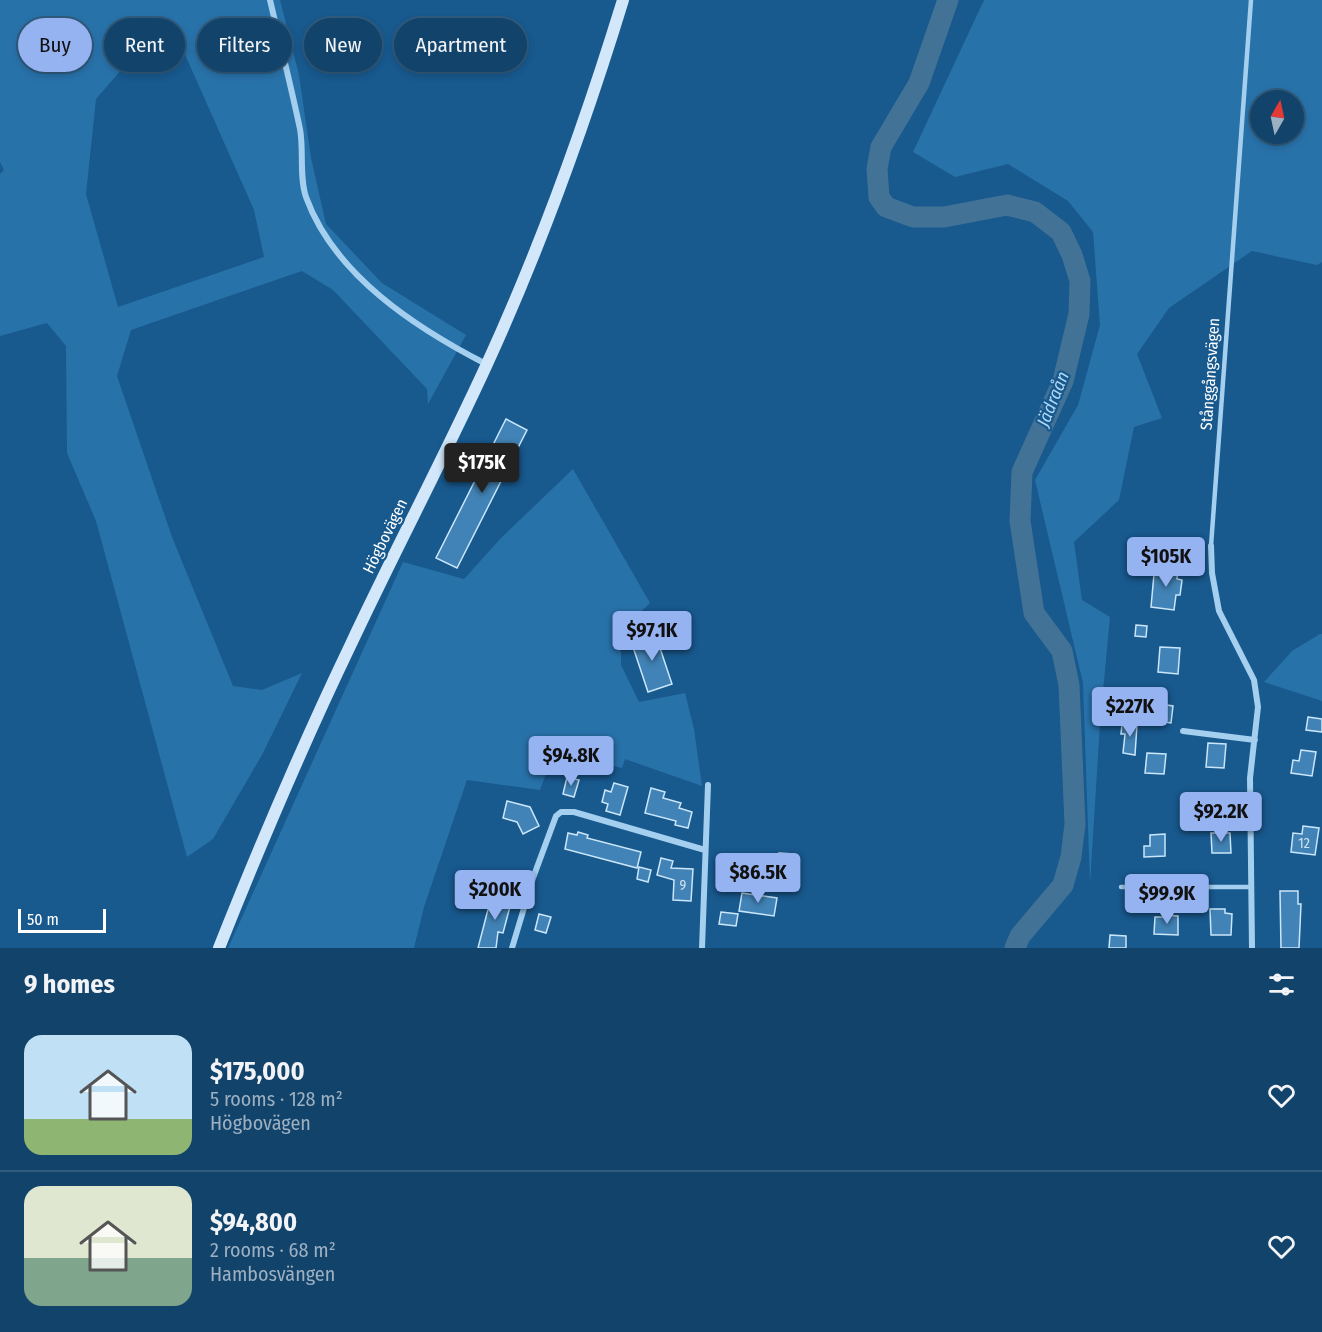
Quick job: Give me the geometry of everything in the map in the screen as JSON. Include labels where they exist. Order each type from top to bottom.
[{"type":"main road","name":"Högbovägen","points":[[219,948],[265,833],[350,645],[487,364],[536,248],[593,96],[623,0]]},
{"type":"street","points":[[270,0],[301,132],[305,195],[324,236],[362,277],[415,324],[487,364]]},
{"type":"street","name":"Stånggångsvägen","points":[[1211,546],[1212,573],[1219,611],[1250,671],[1258,707],[1250,778],[1252,948]]},
{"type":"street","points":[[1183,731],[1255,740]]},
{"type":"street","points":[[702,948],[708,785]]},
{"type":"street","points":[[512,948],[552,825],[561,812],[574,812],[705,850]]},
{"type":"lane","name":"Stånggångsvägen","points":[[1211,546],[1251,0]]},
{"type":"lane","points":[[1120,887],[1251,887]]},
{"type":"shaded area","points":[[0,0],[280,0],[285,18],[197,18],[197,72],[292,72],[292,47],[299,75],[311,158],[326,224],[382,283],[466,335],[428,404],[427,389],[333,290],[302,271],[131,330],[117,376],[172,537],[233,686],[262,690],[302,673],[262,755],[213,839],[187,857],[96,521],[67,453],[66,346],[47,323],[0,336],[0,174],[4,170],[0,162]],"holes":[[[104,18],[185,18],[185,55],[254,210],[264,257],[118,307],[86,194],[96,99],[119,72],[104,72]]]},
{"type":"shaded area","points":[[984,0],[1322,0],[1322,262],[1317,265],[1252,251],[1169,308],[1137,354],[1162,418],[1134,427],[1119,500],[1074,542],[1082,600],[1110,617],[1100,724],[1090,884],[1083,683],[1035,480],[1078,405],[1100,325],[1093,232],[1068,201],[1008,164],[955,177],[913,152]]},
{"type":"shaded area","points":[[573,469],[650,603],[621,631],[621,665],[639,702],[685,693],[694,729],[702,786],[625,759],[622,768],[554,752],[540,790],[467,780],[424,907],[414,948],[228,948],[403,562],[464,579],[501,538]]},
{"type":"shaded area","points":[[1322,634],[1322,701],[1264,682],[1292,651]]},
{"type":"building","points":[[506,419],[527,430],[457,568],[436,558]]},
{"type":"building","points":[[1159,566],[1178,568],[1177,579],[1182,580],[1180,595],[1176,595],[1174,610],[1151,607],[1154,574],[1158,574]]},
{"type":"building","points":[[1136,625],[1147,626],[1146,637],[1135,636]]},
{"type":"building","points":[[655,633],[672,684],[648,692],[631,641]]},
{"type":"building","points":[[1160,647],[1180,648],[1178,674],[1158,672]]},
{"type":"building","points":[[1154,703],[1173,706],[1171,723],[1157,721],[1158,716],[1152,716]]},
{"type":"building","points":[[1308,717],[1322,719],[1322,732],[1306,730]]},
{"type":"building","points":[[1122,724],[1137,725],[1135,755],[1123,753],[1125,734],[1121,734]]},
{"type":"building","points":[[1208,743],[1226,744],[1224,768],[1206,767]]},
{"type":"building","points":[[1301,750],[1316,752],[1312,776],[1291,773],[1293,760],[1299,761]]},
{"type":"building","points":[[1147,753],[1166,754],[1164,774],[1145,773]]},
{"type":"building","points":[[567,777],[579,780],[574,797],[563,794]]},
{"type":"building","points":[[614,783],[628,787],[620,815],[606,811],[608,804],[602,802],[605,790],[611,792]]},
{"type":"building","points":[[651,788],[665,792],[663,798],[681,803],[679,808],[692,812],[688,828],[675,825],[676,821],[645,813]]},
{"type":"building","points":[[507,801],[530,807],[539,826],[523,834],[517,822],[503,818]]},
{"type":"building","points":[[1303,826],[1319,828],[1315,855],[1291,852],[1293,833],[1302,834]]},
{"type":"building","points":[[578,832],[588,835],[587,838],[641,852],[637,868],[565,849],[568,833],[577,835]]},
{"type":"building","points":[[1211,833],[1230,833],[1231,853],[1212,853]]},
{"type":"building","points":[[1165,834],[1165,856],[1144,857],[1144,846],[1150,846],[1150,835]]},
{"type":"building","points":[[779,853],[794,854],[791,889],[776,888]]},
{"type":"building","points":[[661,858],[673,861],[671,868],[693,869],[691,901],[673,900],[674,880],[657,875]]},
{"type":"building","points":[[639,867],[651,870],[648,882],[637,879]]},
{"type":"building","points":[[1280,891],[1298,891],[1298,904],[1301,904],[1299,948],[1281,948]]},
{"type":"building","points":[[742,893],[777,898],[774,916],[739,911]]},
{"type":"building","points":[[492,894],[512,899],[503,933],[498,932],[496,948],[478,948]]},
{"type":"building","points":[[1210,909],[1225,909],[1225,913],[1232,914],[1231,935],[1211,935]]},
{"type":"building","points":[[721,912],[738,914],[736,926],[719,924]]},
{"type":"building","points":[[539,914],[551,917],[546,933],[535,930]]},
{"type":"building","points":[[1163,915],[1178,916],[1178,935],[1154,934],[1155,917],[1163,917]]},
{"type":"building","points":[[1110,935],[1126,936],[1126,948],[1109,948]]},
{"type":"waterway","name":"Jädraån","points":[[948,0],[919,83],[881,147],[877,169],[879,197],[886,207],[913,217],[944,217],[1007,205],[1035,212],[1061,232],[1072,255],[1080,281],[1079,314],[1063,381],[1022,472],[1020,521],[1034,613],[1062,651],[1069,685],[1075,824],[1071,857],[1063,885],[1020,936],[1015,948]]}]
